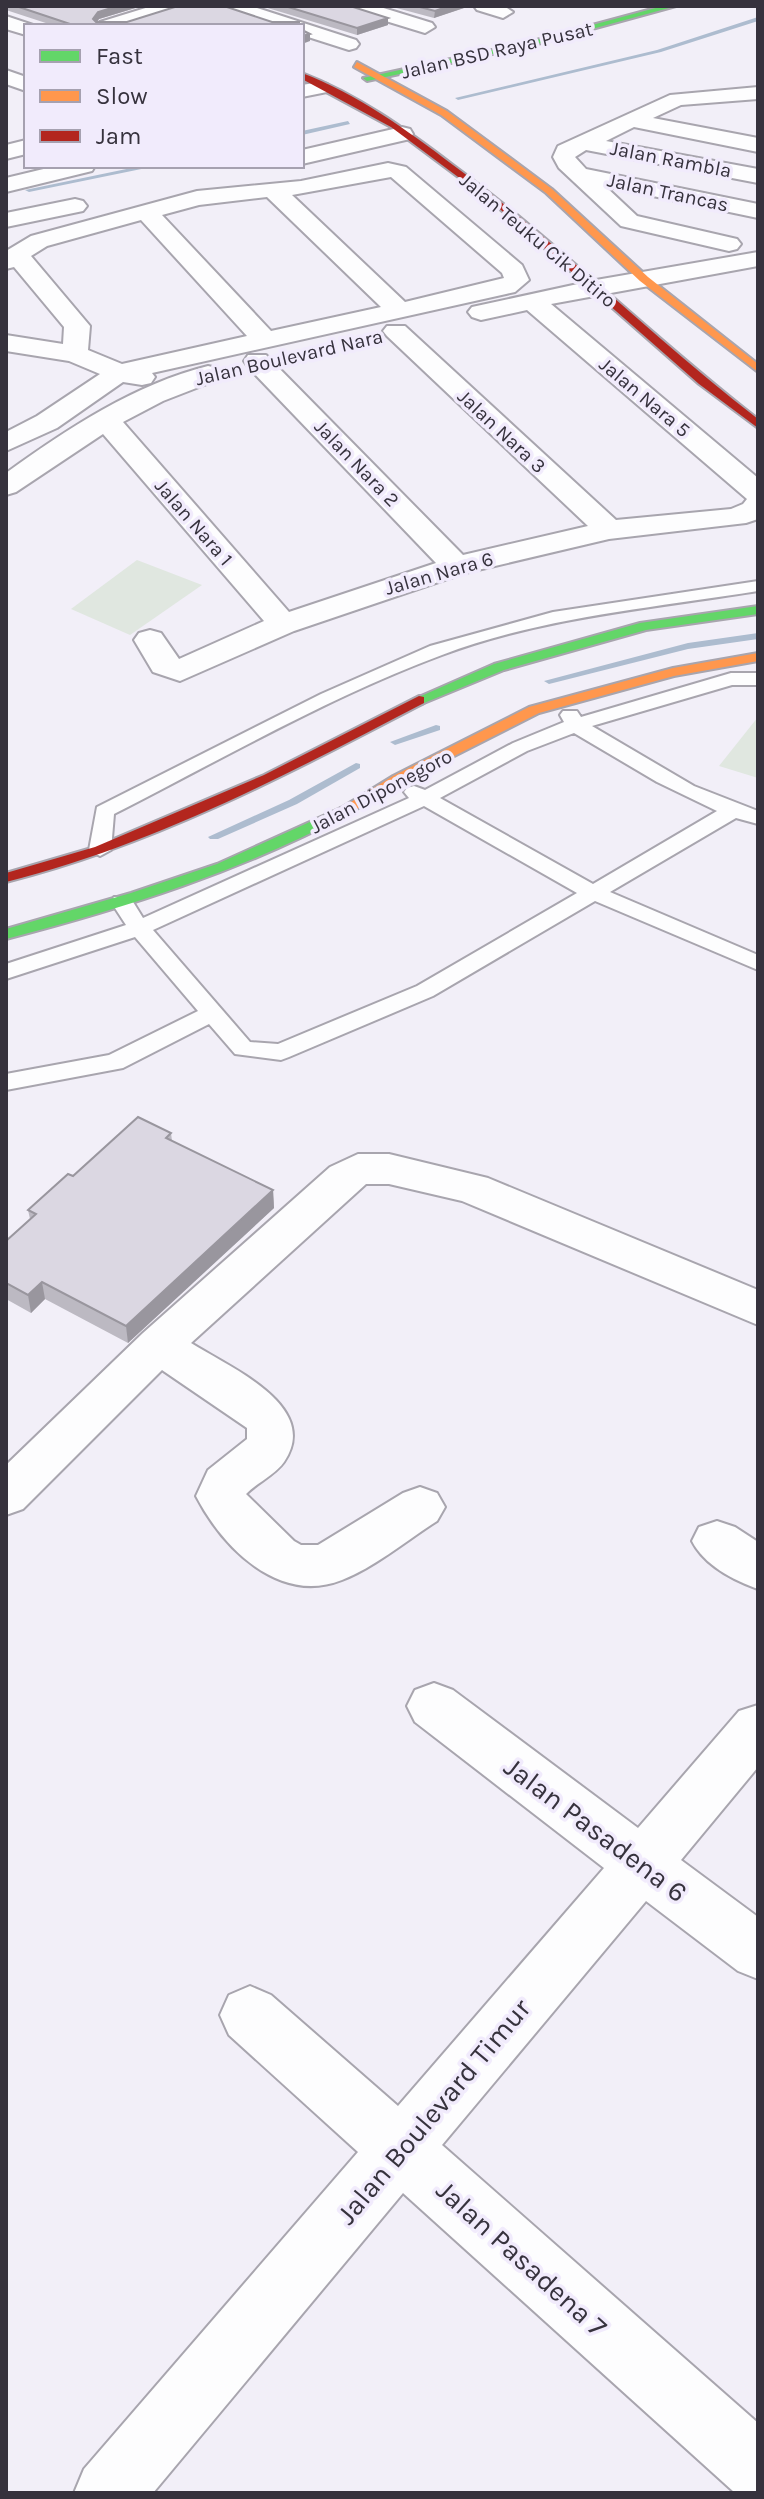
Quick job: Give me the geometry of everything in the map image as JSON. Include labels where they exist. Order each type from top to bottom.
[{"type":"main road","name":"Jalan BSD Raya Pusat","points":[[326,76],[614,6]]},
{"type":"main road","name":"Jalan BSD Raya Pusat","points":[[326,76],[375,77],[530,44],[672,6]]},
{"type":"main road","name":"Jalan Teuku Cik Ditiro","points":[[326,76],[375,77],[417,95],[549,191],[644,279],[758,369]]},
{"type":"main road","name":"Jalan Teuku Cik Ditiro","points":[[326,76],[496,201],[703,382],[758,425]]},
{"type":"main road","points":[[411,139],[472,134]]},
{"type":"main road","points":[[6,878],[192,818],[418,700],[499,667],[645,626],[758,610]]},
{"type":"main road","name":"Jalan Diponegoro","points":[[6,934],[122,902],[243,859],[310,830],[398,779],[534,710],[673,672],[758,657]]},
{"type":"main road","points":[[213,855],[243,859]]},
{"type":"street","points":[[97,6],[144,23],[181,8]]},
{"type":"street","points":[[231,6],[287,24]]},
{"type":"street","points":[[357,6],[425,27]]},
{"type":"street","points":[[304,30],[349,44]]},
{"type":"street","points":[[729,244],[622,218],[564,157],[566,151],[677,99],[758,93]]},
{"type":"street","points":[[677,99],[758,115]]},
{"type":"street","points":[[630,120],[758,145]]},
{"type":"street","points":[[304,157],[411,139]]},
{"type":"street","name":"Jalan Rambla","points":[[584,143],[758,176]]},
{"type":"street","points":[[6,185],[76,168]]},
{"type":"street","points":[[6,220],[246,169]]},
{"type":"street","name":"Jalan Nara 5","points":[[273,190],[315,186],[372,171],[398,172],[513,270],[524,290],[757,502]]},
{"type":"street","name":"Jalan Trancas","points":[[579,174],[758,211]]},
{"type":"street","points":[[75,354],[77,326],[12,258],[39,241],[197,198],[273,190]]},
{"type":"street","name":"Jalan Nara 3","points":[[273,190],[398,321],[609,530]]},
{"type":"street","name":"Jalan Nara 2","points":[[146,212],[260,350],[456,566]]},
{"type":"street","name":"Jalan Boulevard Nara","points":[[6,486],[68,440],[153,395],[260,350],[524,290],[596,287],[758,259]]},
{"type":"street","points":[[6,343],[75,354],[124,373],[181,383]]},
{"type":"street","points":[[6,443],[47,422],[124,373],[260,350]]},
{"type":"street","points":[[124,373],[153,395]]},
{"type":"street","name":"Jalan Nara 1","points":[[106,420],[283,624]]},
{"type":"street","name":"Jalan Nara 6","points":[[150,640],[164,665],[180,671],[283,624],[456,566],[609,530],[736,517],[757,502]]},
{"type":"street","points":[[6,1495],[159,1345],[345,1177],[358,1169],[389,1169],[473,1189],[758,1308]]},
{"type":"street","points":[[159,1345],[262,1412],[271,1425],[273,1436],[269,1448],[227,1482],[220,1496],[227,1507],[281,1560],[311,1567],[328,1564],[420,1507]]},
{"type":"street","points":[[717,1541],[758,1568]]},
{"type":"street","name":"Jalan Pasadena 6","points":[[434,1706],[758,1952]]},
{"type":"street","name":"Jalan Boulevard Timur","points":[[124,2487],[400,2149],[758,1728]]},
{"type":"street","name":"Jalan Pasadena 7","points":[[250,2015],[758,2468]]},
{"type":"lane","points":[[100,850],[104,811],[328,698],[437,650],[553,618],[758,586]]},
{"type":"lane","points":[[6,972],[139,928],[423,799],[520,747],[575,725],[731,679],[758,679]]},
{"type":"lane","points":[[563,701],[575,725],[731,812],[758,818]]},
{"type":"lane","points":[[398,779],[423,799],[592,892],[758,963]]},
{"type":"lane","points":[[122,902],[139,928],[243,1049],[281,1052],[425,991],[731,812]]},
{"type":"lane","points":[[6,1082],[115,1062],[213,1013]]},
{"type":"shaded area","points":[[137,560],[202,585],[130,635],[71,609]]},
{"type":"shaded area","points":[[758,717],[758,778],[719,766]]},
{"type":"building","points":[[16,6],[118,6],[98,12],[93,19],[96,22],[127,22],[178,6],[224,6],[272,22],[299,22],[299,24],[70,24]]},
{"type":"building","points":[[285,6],[350,6],[388,18],[357,28]]},
{"type":"building","points":[[416,6],[449,6],[435,11]]},
{"type":"building","points":[[138,1117],[171,1133],[166,1138],[273,1190],[126,1326],[42,1282],[28,1295],[6,1283],[6,1241],[36,1214],[28,1210],[68,1174],[73,1176]]},
{"type":"waterway","points":[[458,98],[659,51],[758,19]]},
{"type":"waterway","points":[[304,133],[348,123]]},
{"type":"waterway","points":[[29,190],[142,168]]},
{"type":"waterway","points":[[549,681],[688,646],[758,636]]},
{"type":"waterway","points":[[395,742],[436,728]]},
{"type":"waterway","points":[[214,837],[293,802],[356,766]]},
{"type":"traffic: fast","points":[[367,78],[530,44],[672,6]]},
{"type":"traffic: fast","points":[[419,700],[499,667],[645,626],[758,610]]},
{"type":"traffic: fast","points":[[6,934],[137,897],[223,867],[345,810]]},
{"type":"traffic: slow","points":[[357,65],[444,113],[549,191],[644,279],[758,369]]},
{"type":"traffic: slow","points":[[345,810],[398,779],[534,710],[673,672],[758,657]]},
{"type":"traffic: jam","points":[[304,77],[394,125],[496,201],[703,382],[758,425]]},
{"type":"traffic: jam","points":[[6,878],[100,850],[269,778],[419,700]]}]
